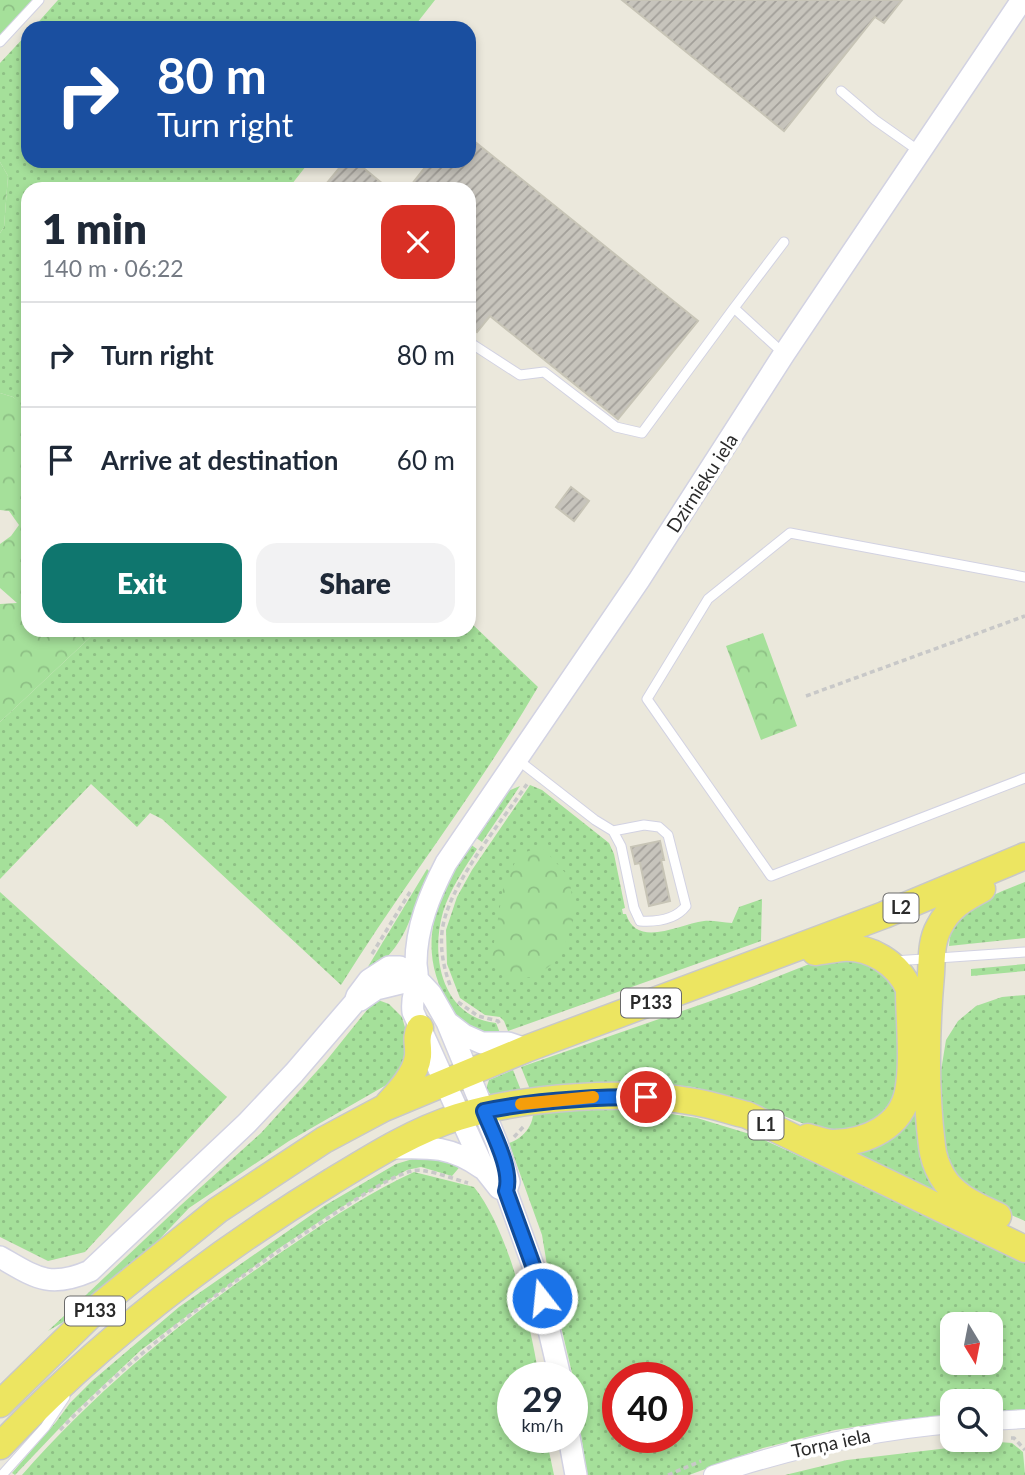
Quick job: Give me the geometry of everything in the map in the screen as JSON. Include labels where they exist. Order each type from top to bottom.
[{"type":"main road","name":"L2","points":[[776,956],[884,915],[1025,856]]},
{"type":"main road","points":[[776,1130],[832,1143],[871,1137],[892,1121],[905,1103],[908,1091],[920,972],[939,926],[958,901],[1025,869]]},
{"type":"main road","name":"P133","points":[[0,1405],[102,1304],[218,1210],[324,1140],[384,1108],[526,1049],[776,956],[844,948],[866,951],[889,961],[905,979],[920,972]]},
{"type":"main road","points":[[920,972],[928,1005],[929,1104],[932,1148],[936,1164],[952,1189],[968,1202],[1025,1229]]},
{"type":"main road","points":[[384,1108],[415,1068],[418,1051],[416,1036],[420,1028]]},
{"type":"main road","name":"L1","points":[[472,1114],[528,1102],[584,1097],[661,1097],[698,1102],[747,1115],[1025,1249]]},
{"type":"main road","name":"P133","points":[[0,1446],[86,1363],[264,1223],[403,1140],[472,1114]]},
{"type":"street","name":"Dzirnieku iela","points":[[457,1077],[420,1028],[412,1012],[411,997],[417,979],[416,962],[428,898],[446,863],[683,514],[784,354],[1022,0]]},
{"type":"street","name":"Dzirnieku iela","points":[[417,979],[431,995],[447,1022],[457,1077],[472,1114]]},
{"type":"street","points":[[0,1257],[38,1279],[76,1277],[90,1271],[247,1122],[294,1073],[355,1002],[376,989],[417,979]]},
{"type":"street","points":[[447,1022],[482,1043],[508,1043],[526,1049]]},
{"type":"street","points":[[472,1114],[480,1177]]},
{"type":"street","points":[[472,1114],[507,1173],[509,1182],[506,1191],[535,1271],[556,1362]]},
{"type":"street","points":[[390,1148],[410,1146],[444,1149],[461,1155],[480,1177],[506,1191]]},
{"type":"street","points":[[1003,1421],[1025,1419]]},
{"type":"street","name":"Torņa iela","points":[[713,1475],[776,1454],[852,1437],[940,1425]]},
{"type":"street","points":[[572,1453],[576,1475]]},
{"type":"lane","points":[[0,42],[39,0]]},
{"type":"lane","points":[[841,91],[875,120],[920,152]]},
{"type":"lane","points":[[476,347],[520,375],[544,372],[616,427],[642,433],[784,242]]},
{"type":"lane","points":[[734,308],[784,354]]},
{"type":"lane","points":[[1025,577],[790,533],[708,599],[647,699],[771,876],[1025,778]]},
{"type":"lane","points":[[517,760],[612,831],[621,846],[634,908],[640,921],[650,922],[679,915],[686,905],[668,835],[659,827],[644,825],[612,831]]},
{"type":"lane","points":[[920,972],[1025,952]]},
{"type":"lane","points":[[2,1475],[45,1427],[86,1363]]},
{"type":"lane","points":[[0,1395],[28,1376]]},
{"type":"path","points":[[806,696],[1025,616]]},
{"type":"path","points":[[452,991],[442,947],[445,919],[460,883],[534,774]]},
{"type":"path","points":[[464,836],[483,848]]},
{"type":"path","points":[[370,958],[414,887]]},
{"type":"path","points":[[458,1002],[478,1016],[498,1021],[504,1033]]},
{"type":"path","points":[[509,1139],[520,1131],[529,1117]]},
{"type":"path","points":[[51,1439],[79,1410],[168,1331],[267,1259],[370,1192],[407,1172],[418,1170],[480,1177]]},
{"type":"path","points":[[1003,1439],[1013,1438],[1025,1450]]},
{"type":"green space","points":[[0,0],[39,0],[0,42]]},
{"type":"green space","points":[[58,0],[435,0],[418,21],[39,21]]},
{"type":"green space","points":[[21,40],[21,168],[304,168],[294,182],[21,182],[21,404],[13,397],[0,393],[0,233],[4,227],[8,176],[0,162],[0,63]]},
{"type":"green space","points":[[0,162],[8,176],[4,227],[0,233]]},
{"type":"green space","points":[[0,393],[21,403],[21,637],[91,637],[0,722],[0,604],[17,603],[0,588],[0,544],[11,536],[19,525],[9,511],[0,510]]},
{"type":"green space","points":[[476,628],[538,687],[491,763],[341,985],[162,819],[150,813],[137,827],[91,784],[0,879],[0,722],[91,637],[476,637]]},
{"type":"green space","points":[[763,633],[797,726],[761,740],[726,646]]},
{"type":"green space","points":[[530,785],[542,790],[609,843],[614,854],[625,908],[622,909],[623,914],[626,914],[631,924],[639,930],[660,932],[704,921],[732,923],[739,907],[762,899],[761,941],[508,1031],[500,1017],[485,1015],[460,998],[447,964],[446,930],[457,897],[472,870]]},
{"type":"green space","points":[[520,786],[482,842],[475,837],[508,791]]},
{"type":"green space","points":[[470,844],[477,849],[453,887],[443,912],[439,929],[440,965],[444,982],[452,997],[463,1009],[478,1018],[496,1023],[500,1033],[478,1031],[460,1020],[440,986],[433,965],[432,944],[439,904]]},
{"type":"green space","points":[[541,846],[569,877],[575,915],[560,958],[535,977],[505,979],[491,960],[504,883],[519,855]]},
{"type":"green space","points":[[427,869],[430,872],[399,942],[378,965],[363,975]]},
{"type":"green space","points":[[1025,882],[1025,938],[949,946],[954,925],[961,915],[983,900]]},
{"type":"green space","points":[[0,892],[227,1097],[85,1252],[48,1261],[0,1237]]},
{"type":"green space","points":[[852,954],[895,980],[902,1004],[896,1102],[863,1131],[825,1132],[745,1101],[693,1087],[668,1085],[531,1092],[521,1067],[754,986],[827,957]]},
{"type":"green space","points":[[1025,964],[1025,971],[971,976],[971,969]]},
{"type":"green space","points":[[1025,995],[1025,1221],[984,1203],[947,1169],[936,1102],[946,1040],[958,1021],[976,1006],[1002,997]]},
{"type":"green space","points":[[378,1000],[389,1004],[402,1017],[408,1038],[404,1070],[388,1084],[289,1141],[189,1208],[154,1245],[70,1318],[48,1331],[261,1133]]},
{"type":"green space","points":[[513,1070],[522,1093],[493,1097],[486,1089],[489,1080]]},
{"type":"green space","points":[[915,1092],[926,1168],[938,1195],[853,1154]]},
{"type":"green space","points":[[626,1107],[697,1118],[753,1135],[1025,1259],[1025,1409],[1003,1411],[1003,1389],[940,1389],[940,1416],[835,1430],[763,1448],[689,1475],[587,1475],[584,1453],[588,1453],[588,1362],[569,1362],[542,1235],[509,1143],[526,1131],[533,1111]]},
{"type":"green space","points":[[426,1155],[463,1163],[452,1176],[421,1167],[407,1170],[340,1208],[278,1249],[141,1350],[74,1413],[15,1475],[12,1473],[70,1403],[92,1381],[179,1307],[324,1206],[396,1164]]},
{"type":"green space","points":[[414,1172],[474,1187],[498,1228],[524,1304],[536,1362],[497,1362],[497,1453],[549,1453],[554,1475],[22,1475],[117,1379],[221,1294],[324,1224]]},
{"type":"green space","points":[[1003,1442],[1012,1443],[1023,1452],[1025,1475],[785,1475],[847,1460],[940,1449],[940,1452],[1003,1452]]},
{"type":"building","points":[[622,0],[902,0],[884,23],[875,17],[784,131]]},
{"type":"building","points":[[476,143],[698,321],[618,419],[490,316],[476,331],[476,182],[414,182],[424,168],[476,168]]},
{"type":"building","points":[[339,168],[364,168],[380,182],[328,182]]},
{"type":"building","points":[[571,487],[589,501],[574,521],[556,507]]},
{"type":"building","points":[[660,841],[664,860],[661,860],[670,901],[649,906],[640,863],[635,864],[631,847]]},
{"type":"slow traffic","points":[[521,1104],[593,1097]]},
{"type":"route","points":[[542,1298],[506,1191],[509,1182],[502,1156],[484,1111],[528,1102],[584,1097],[646,1097]]}]
